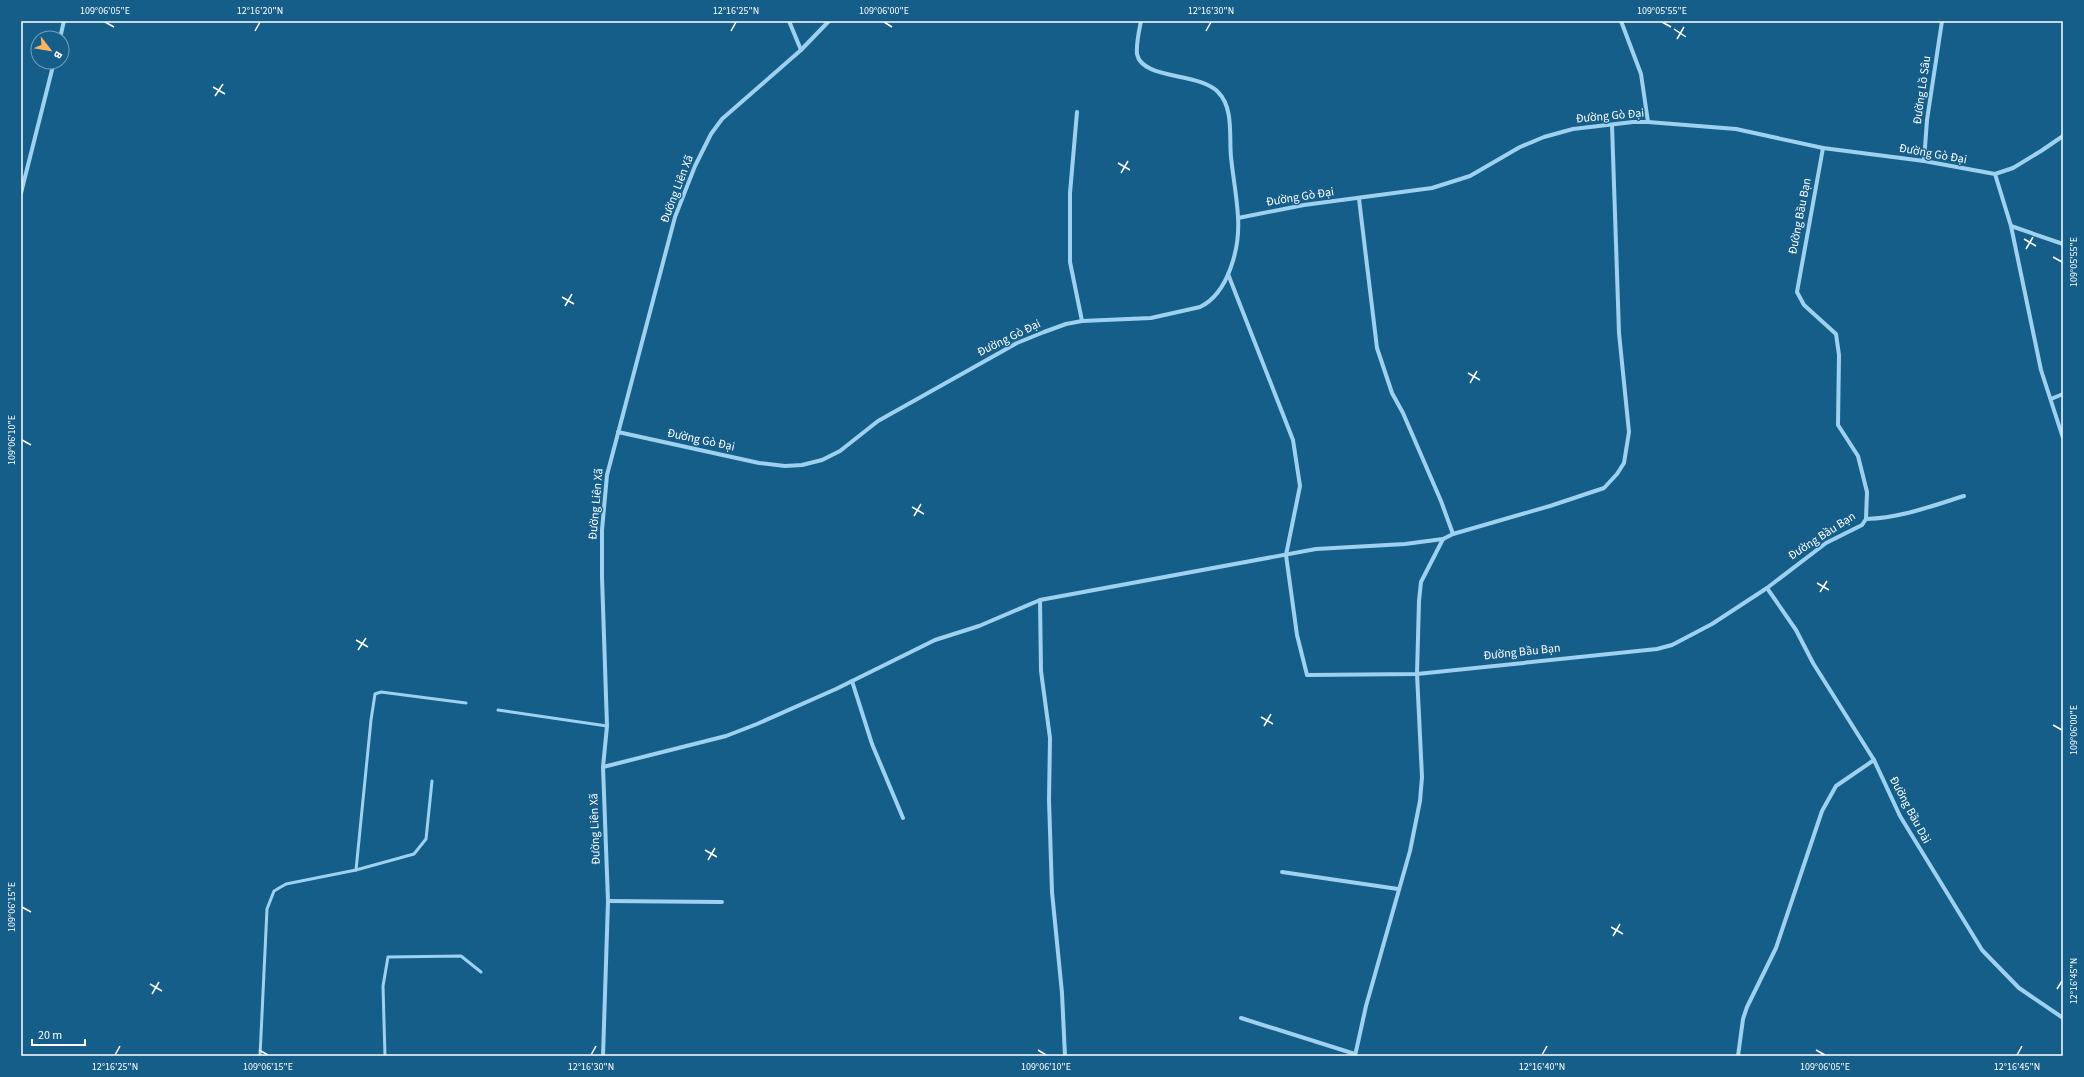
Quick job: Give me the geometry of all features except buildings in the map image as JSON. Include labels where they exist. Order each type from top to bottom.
[{"type":"street","points":[[789,21],[801,50]]},
{"type":"street","name":"Đường Liên Xã","points":[[603,1056],[608,901],[603,767],[608,726],[602,530],[606,475],[675,217],[694,166],[711,134],[722,119],[801,50],[829,21]]},
{"type":"street","points":[[1141,21],[1137,52],[1138,59],[1143,65],[1150,70],[1196,80],[1209,85],[1219,93],[1225,103],[1229,120],[1231,156],[1238,218]]},
{"type":"street","points":[[1621,21],[1641,74],[1648,122]]},
{"type":"street","name":"Đường Lồ Sâu","points":[[1924,161],[1928,120],[1942,21]]},
{"type":"street","points":[[21,193],[52,70]]},
{"type":"street","points":[[1076,112],[1070,193],[1070,262],[1082,321]]},
{"type":"street","name":"Đường Gò Đại","points":[[618,432],[760,463],[785,466],[802,465],[822,460],[840,451],[878,421],[1017,343],[1066,324],[1082,321],[1151,318],[1200,308],[1215,297],[1228,274],[1238,242],[1238,218],[1304,205],[1359,199],[1432,188],[1470,176],[1520,147],[1544,137],[1574,129],[1648,122],[1736,129],[1823,148],[1924,161],[1995,174],[2013,168],[2063,136]]},
{"type":"street","points":[[603,767],[726,736],[757,724],[852,681],[935,640],[978,626],[1040,600],[1316,549],[1405,544],[1443,539],[1453,534],[1550,506],[1604,488],[1617,474],[1624,463],[1629,432],[1619,333],[1612,125]]},
{"type":"street","name":"Đường Bầu Bạn","points":[[1286,555],[1297,635],[1307,675],[1417,674],[1657,649],[1672,645],[1706,628],[1767,588],[1815,551],[1862,525],[1866,519],[1867,492],[1858,456],[1838,425],[1839,355],[1836,334],[1804,305],[1797,292],[1823,148]]},
{"type":"street","points":[[1995,174],[2011,226],[2034,336],[2055,417],[2063,438]]},
{"type":"street","points":[[1359,199],[1377,348],[1392,393],[1411,433],[1453,534]]},
{"type":"street","points":[[2011,226],[2063,244]]},
{"type":"street","points":[[1228,274],[1293,440],[1300,486],[1286,555]]},
{"type":"street","points":[[2051,399],[2063,394]]},
{"type":"street","points":[[1866,519],[1884,519],[1964,496]]},
{"type":"street","points":[[1241,1018],[1355,1055],[1398,889],[1410,851],[1420,801],[1422,777],[1417,674],[1419,601],[1422,582],[1443,539]]},
{"type":"street","name":"Đường Bầu Dài","points":[[1767,588],[1796,630],[1813,663],[1874,760],[1900,816],[1982,950],[2019,988],[2063,1018]]},
{"type":"street","points":[[1040,600],[1041,671],[1050,738],[1049,800],[1052,892],[1062,993],[1065,1056]]},
{"type":"street","points":[[852,681],[872,744],[903,818]]},
{"type":"street","points":[[1738,1056],[1743,1019],[1747,1007],[1776,948],[1822,811],[1836,786],[1874,760]]},
{"type":"street","points":[[1282,872],[1398,889]]},
{"type":"street","points":[[608,901],[722,902]]},
{"type":"lane","points":[[356,870],[375,694],[381,692],[466,703]]},
{"type":"lane","points":[[498,710],[608,726]]},
{"type":"lane","points":[[260,1056],[265,929],[267,909],[274,891],[286,884],[356,870],[414,854],[426,839],[432,781]]},
{"type":"lane","points":[[385,1056],[383,986],[388,957],[461,956],[481,972]]}]
